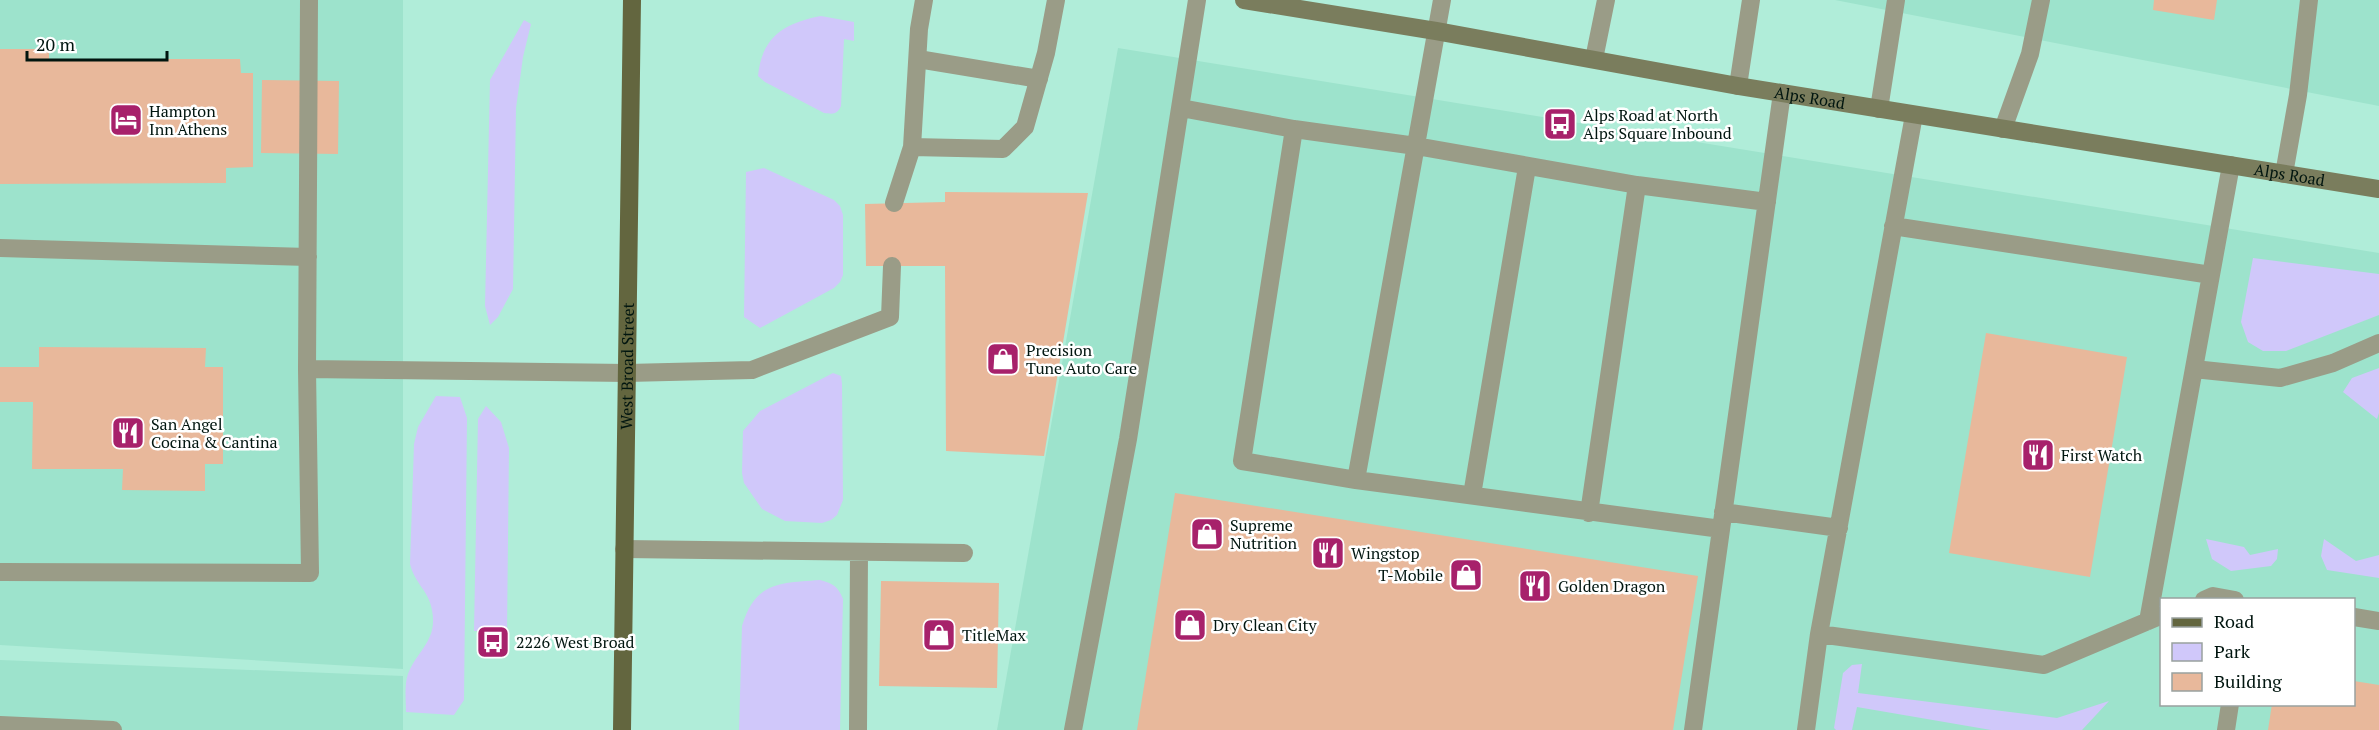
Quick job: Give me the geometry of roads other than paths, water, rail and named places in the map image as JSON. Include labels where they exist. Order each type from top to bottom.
[{"type":"main road","name":"West Broad Street","points":[[622,730],[632,0]]},
{"type":"main road","name":"Alps Road","points":[[1244,0],[1436,31],[1738,86],[2379,189]]},
{"type":"lane","points":[[0,572],[310,573],[307,369],[309,0]]},
{"type":"lane","points":[[894,203],[912,147],[919,29],[924,0]]},
{"type":"lane","points":[[912,147],[1003,149],[1025,127],[1039,80],[1056,0]]},
{"type":"lane","points":[[1073,730],[1128,440],[1197,0]]},
{"type":"lane","points":[[1356,480],[1442,0]]},
{"type":"lane","points":[[1594,59],[1606,0]]},
{"type":"lane","points":[[1738,86],[1751,0]]},
{"type":"lane","points":[[1879,109],[1896,0]]},
{"type":"lane","points":[[2003,129],[2031,54],[2042,0]]},
{"type":"lane","points":[[2284,174],[2298,95],[2309,0]]},
{"type":"lane","points":[[918,59],[1039,80]]},
{"type":"lane","points":[[1693,730],[1782,93]]},
{"type":"lane","points":[[1181,108],[1294,129],[1416,146],[1637,184],[1767,202]]},
{"type":"lane","points":[[1806,730],[1819,634],[1914,115]]},
{"type":"lane","points":[[1294,129],[1242,461],[1356,480],[1589,513],[1839,528]]},
{"type":"lane","points":[[1819,634],[2044,665],[2155,618],[2193,369],[2231,165]]},
{"type":"lane","points":[[1472,495],[1527,166]]},
{"type":"lane","points":[[1589,513],[1637,184]]},
{"type":"lane","points":[[1893,226],[2211,275]]},
{"type":"lane","points":[[0,248],[308,257]]},
{"type":"lane","points":[[307,369],[627,373],[752,370],[890,317],[892,266]]},
{"type":"lane","points":[[2193,369],[2280,378],[2333,363],[2379,343]]},
{"type":"lane","points":[[624,549],[964,553]]},
{"type":"lane","points":[[858,730],[859,552]]},
{"type":"lane","points":[[2208,598],[2213,596],[2224,598]]},
{"type":"lane","points":[[2355,617],[2379,621]]},
{"type":"lane","points":[[2226,730],[2230,706]]},
{"type":"lane","points":[[0,725],[23,728],[112,730]]},
{"type":"place","name":"Hampton Inn Athens","points":[[126,120]]},
{"type":"place","name":"Alps Road at North Alps Square Inbound","points":[[1560,124]]},
{"type":"place","name":"Precision Tune Auto Care","points":[[1003,359]]},
{"type":"place","name":"San Angel Cocina & Cantina","points":[[128,433]]},
{"type":"place","name":"First Watch","points":[[2038,455]]},
{"type":"place","name":"Supreme Nutrition","points":[[1207,534]]},
{"type":"place","name":"Wingstop","points":[[1328,553]]},
{"type":"place","name":"T-Mobile","points":[[1466,575]]},
{"type":"place","name":"Golden Dragon","points":[[1535,586]]},
{"type":"place","name":"Dry Clean City","points":[[1190,625]]},
{"type":"place","name":"TitleMax","points":[[939,635]]},
{"type":"place","name":"2226 West Broad","points":[[493,642]]}]
